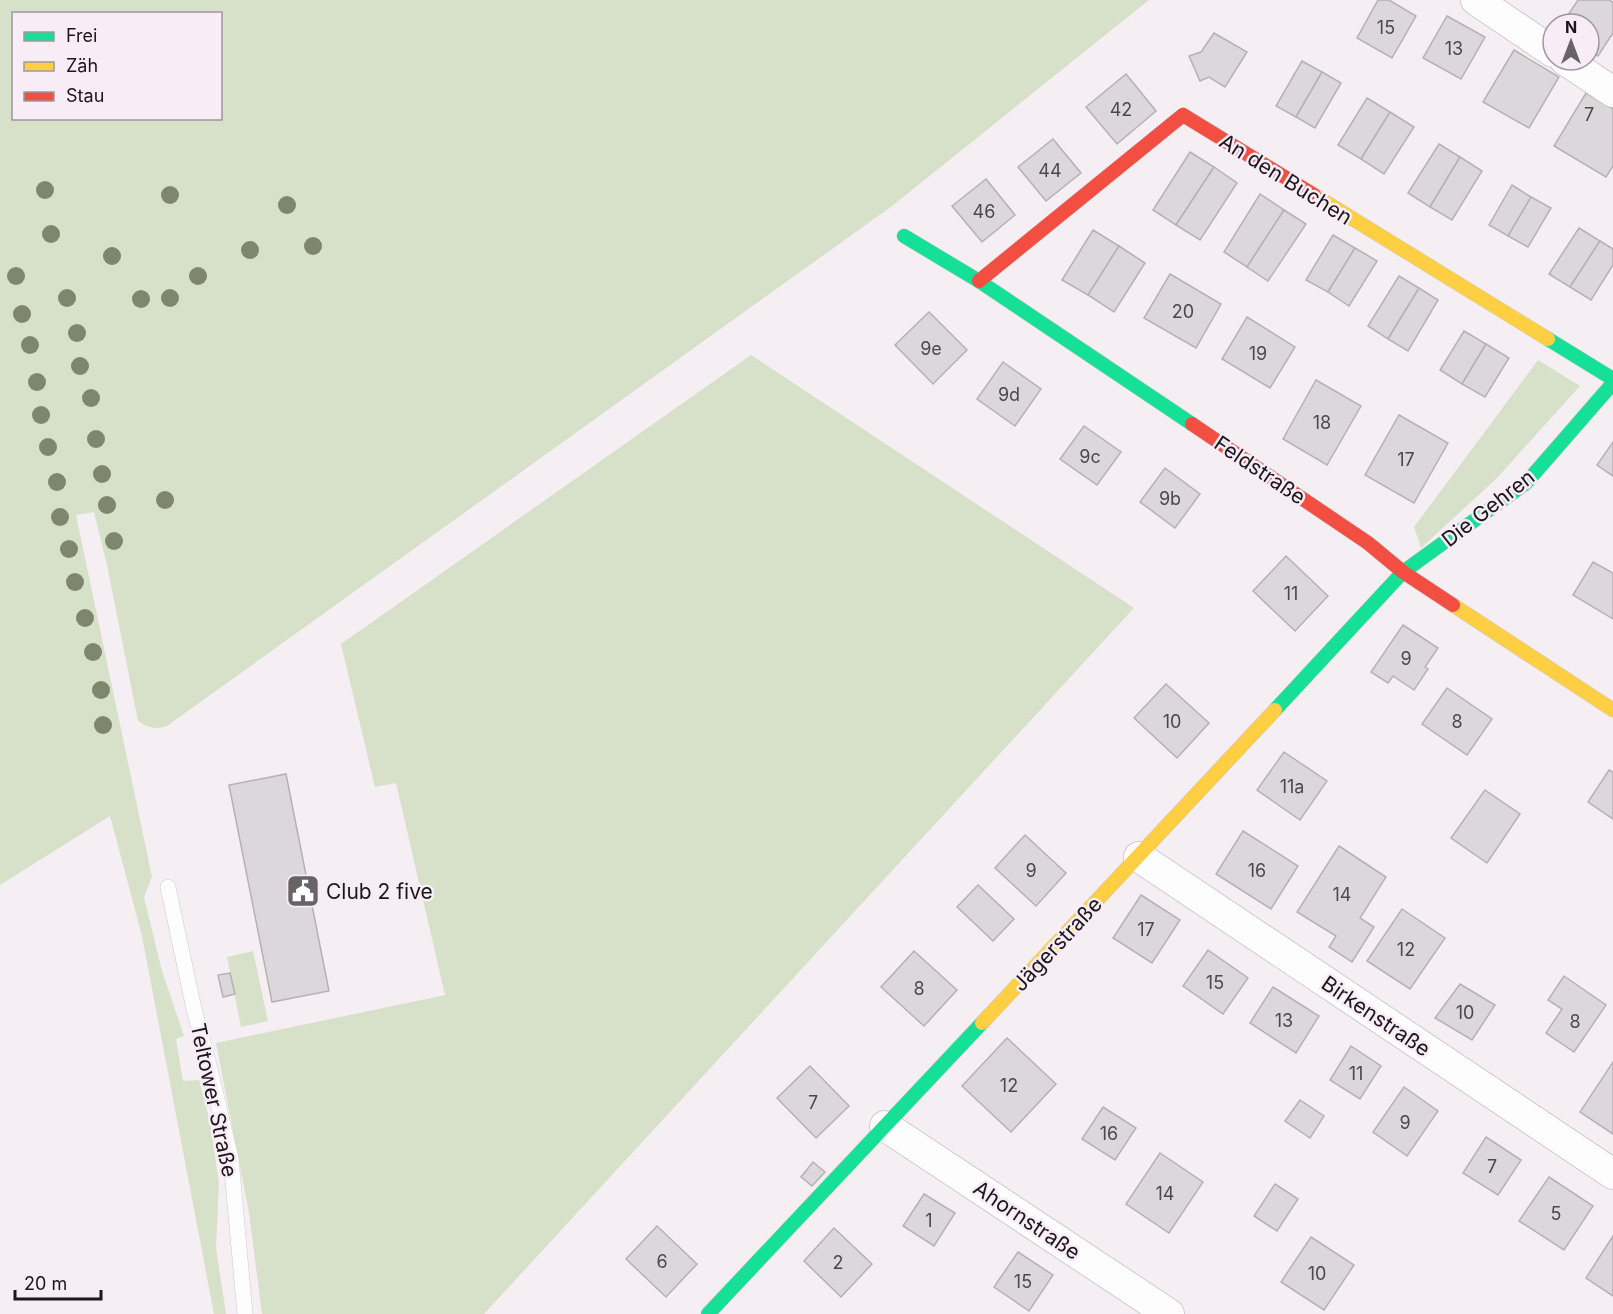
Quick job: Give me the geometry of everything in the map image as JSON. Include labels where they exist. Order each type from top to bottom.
[{"type":"street","points":[[1476,0],[1541,44]]},
{"type":"street","points":[[1583,72],[1613,92]]},
{"type":"street","name":"An den Buchen","points":[[979,281],[1183,115],[1613,381]]},
{"type":"street","name":"Feldstraße","points":[[904,236],[979,281],[1368,543],[1403,572],[1613,710]]},
{"type":"street","name":"Die Gehren","points":[[1403,572],[1526,483],[1613,381]]},
{"type":"street","name":"Jägerstraße","points":[[708,1314],[1139,857],[1403,572]]},
{"type":"street","name":"Birkenstraße","points":[[1139,857],[1613,1174]]},
{"type":"street","name":"Ahornstraße","points":[[885,1126],[1169,1314]]},
{"type":"lane","name":"Teltower Straße","points":[[168,887],[194,1009],[231,1160],[245,1314]]},
{"type":"green space","points":[[0,0],[1149,0],[892,206],[167,726],[152,728],[138,721],[107,565],[94,512],[76,515],[152,877],[144,897],[162,971],[184,1036],[176,1039],[183,1081],[199,1080],[210,1122],[219,1183],[216,1248],[226,1314],[214,1314],[142,936],[110,816],[0,885]]},
{"type":"green space","points":[[751,355],[1134,608],[484,1314],[262,1314],[249,1213],[216,1043],[445,995],[396,783],[375,787],[341,644]]},
{"type":"green space","points":[[1538,360],[1580,386],[1496,479],[1421,548],[1414,527]]},
{"type":"green space","points":[[253,951],[268,1021],[241,1027],[227,957]]},
{"type":"building","points":[[1378,0],[1389,0],[1416,16],[1392,58],[1357,38]]},
{"type":"building","points":[[1578,0],[1613,2],[1613,33],[1601,51],[1601,12],[1570,12]]},
{"type":"building","points":[[1447,16],[1485,37],[1461,79],[1423,58]]},
{"type":"building","points":[[1214,33],[1247,52],[1225,87],[1209,77],[1200,81],[1189,56],[1201,52]]},
{"type":"building","points":[[1514,50],[1541,66],[1541,72],[1551,72],[1559,77],[1529,128],[1483,102]]},
{"type":"building","points":[[1302,61],[1322,72],[1296,117],[1276,106]]},
{"type":"building","points":[[1322,72],[1341,83],[1315,128],[1296,117]]},
{"type":"building","points":[[1126,74],[1156,111],[1117,144],[1086,107]]},
{"type":"building","points":[[1586,93],[1613,109],[1613,166],[1606,177],[1554,146]]},
{"type":"building","points":[[1367,98],[1390,112],[1361,159],[1338,145]]},
{"type":"building","points":[[1390,112],[1414,127],[1384,174],[1361,159]]},
{"type":"building","points":[[1053,139],[1081,173],[1046,201],[1018,167]]},
{"type":"building","points":[[1439,144],[1460,157],[1430,207],[1408,193]]},
{"type":"building","points":[[1190,152],[1214,167],[1176,225],[1153,210]]},
{"type":"building","points":[[1460,157],[1482,171],[1452,220],[1430,207]]},
{"type":"building","points":[[1214,167],[1237,183],[1200,240],[1176,225]]},
{"type":"building","points":[[986,179],[1015,215],[982,242],[952,206]]},
{"type":"building","points":[[1512,185],[1531,197],[1508,236],[1489,225]]},
{"type":"building","points":[[1260,194],[1284,210],[1247,267],[1224,252]]},
{"type":"building","points":[[1531,197],[1551,208],[1528,247],[1508,236]]},
{"type":"building","points":[[1284,210],[1306,224],[1268,281],[1247,267]]},
{"type":"building","points":[[1579,228],[1600,241],[1570,287],[1549,274]]},
{"type":"building","points":[[1093,230],[1119,246],[1088,295],[1062,280]]},
{"type":"building","points":[[1333,235],[1355,248],[1328,292],[1306,280]]},
{"type":"building","points":[[1600,241],[1613,249],[1613,265],[1591,300],[1570,287]]},
{"type":"building","points":[[1119,246],[1145,263],[1114,312],[1088,295]]},
{"type":"building","points":[[1355,248],[1377,261],[1349,306],[1328,292]]},
{"type":"building","points":[[1170,274],[1221,304],[1196,348],[1144,318]]},
{"type":"building","points":[[1399,276],[1419,288],[1388,339],[1368,326]]},
{"type":"building","points":[[1419,288],[1438,300],[1408,351],[1388,339]]},
{"type":"building","points":[[929,312],[967,350],[933,384],[895,345]]},
{"type":"building","points":[[1247,317],[1295,347],[1270,388],[1222,359]]},
{"type":"building","points":[[1464,331],[1486,344],[1462,384],[1440,370]]},
{"type":"building","points":[[1486,344],[1509,358],[1485,397],[1462,384]]},
{"type":"building","points":[[1003,362],[1041,389],[1015,426],[977,399]]},
{"type":"building","points":[[1316,380],[1361,406],[1327,465],[1283,439]]},
{"type":"building","points":[[1399,415],[1448,443],[1414,503],[1365,475]]},
{"type":"building","points":[[1084,426],[1121,452],[1097,485],[1060,459]]},
{"type":"building","points":[[1613,442],[1613,476],[1597,465]]},
{"type":"building","points":[[1165,468],[1200,494],[1175,528],[1140,502]]},
{"type":"building","points":[[1286,556],[1328,596],[1295,631],[1253,591]]},
{"type":"building","points":[[1593,562],[1613,573],[1613,619],[1573,595]]},
{"type":"building","points":[[1403,625],[1438,648],[1425,667],[1428,669],[1414,690],[1393,676],[1388,683],[1371,672]]},
{"type":"building","points":[[1166,684],[1209,723],[1177,758],[1134,718]]},
{"type":"building","points":[[1447,688],[1492,719],[1467,755],[1422,724]]},
{"type":"building","points":[[1284,752],[1327,781],[1300,820],[1257,790]]},
{"type":"building","points":[[1609,770],[1613,772],[1613,819],[1588,802]]},
{"type":"building","points":[[286,774],[329,991],[272,1002],[229,785]]},
{"type":"building","points":[[1485,790],[1520,814],[1487,863],[1451,838]]},
{"type":"building","points":[[1243,831],[1298,866],[1271,909],[1216,874]]},
{"type":"building","points":[[1025,835],[1066,873],[1036,906],[995,868]]},
{"type":"building","points":[[1339,846],[1386,877],[1360,918],[1374,927],[1352,962],[1329,947],[1336,936],[1297,912]]},
{"type":"building","points":[[978,885],[1014,919],[993,941],[957,907]]},
{"type":"building","points":[[1141,895],[1180,920],[1152,963],[1113,938]]},
{"type":"building","points":[[1402,909],[1445,938],[1410,989],[1367,961]]},
{"type":"building","points":[[1208,950],[1248,978],[1223,1014],[1183,986]]},
{"type":"building","points":[[914,951],[957,990],[924,1026],[881,987]]},
{"type":"building","points":[[230,973],[235,994],[223,997],[218,975]]},
{"type":"building","points":[[1564,976],[1606,1005],[1574,1052],[1546,1033],[1562,1009],[1548,1000]]},
{"type":"building","points":[[1460,984],[1495,1005],[1472,1040],[1435,1018]]},
{"type":"building","points":[[1273,987],[1319,1016],[1296,1053],[1250,1023]]},
{"type":"building","points":[[1007,1038],[1056,1084],[1011,1132],[962,1086]]},
{"type":"building","points":[[1351,1046],[1381,1066],[1360,1099],[1330,1080]]},
{"type":"building","points":[[1613,1062],[1613,1134],[1580,1112]]},
{"type":"building","points":[[810,1066],[849,1106],[816,1138],[777,1098]]},
{"type":"building","points":[[1404,1087],[1438,1111],[1407,1156],[1373,1132]]},
{"type":"building","points":[[1300,1100],[1324,1116],[1310,1138],[1285,1121]]},
{"type":"building","points":[[1103,1107],[1136,1128],[1115,1160],[1082,1139]]},
{"type":"building","points":[[1486,1137],[1521,1160],[1498,1195],[1463,1173]]},
{"type":"building","points":[[1160,1153],[1203,1182],[1169,1233],[1126,1204]]},
{"type":"building","points":[[813,1162],[825,1172],[812,1186],[801,1177]]},
{"type":"building","points":[[1549,1177],[1593,1206],[1564,1250],[1519,1221]]},
{"type":"building","points":[[1275,1184],[1298,1199],[1277,1231],[1254,1216]]},
{"type":"building","points":[[924,1194],[955,1213],[934,1246],[903,1226]]},
{"type":"building","points":[[657,1226],[697,1264],[666,1297],[626,1259]]},
{"type":"building","points":[[834,1228],[872,1264],[841,1297],[804,1261]]},
{"type":"building","points":[[1613,1236],[1613,1296],[1586,1278]]},
{"type":"building","points":[[1311,1237],[1354,1265],[1324,1310],[1281,1282]]},
{"type":"building","points":[[1018,1252],[1053,1275],[1029,1311],[994,1287]]},
{"type":"traffic: fast","points":[[904,236],[979,281],[1192,424]]},
{"type":"traffic: fast","points":[[1548,339],[1613,379]]},
{"type":"traffic: fast","points":[[1275,710],[1403,572],[1526,483],[1613,383]]},
{"type":"traffic: fast","points":[[708,1314],[982,1023]]},
{"type":"traffic: slow","points":[[1314,195],[1548,339]]},
{"type":"traffic: slow","points":[[1453,605],[1613,710]]},
{"type":"traffic: slow","points":[[982,1023],[1275,710]]},
{"type":"traffic: jam","points":[[979,281],[1183,115],[1314,195]]},
{"type":"traffic: jam","points":[[1192,424],[1368,543],[1403,572],[1453,605]]},
{"type":"place","name":"Club 2 five","points":[[303,891]]}]
